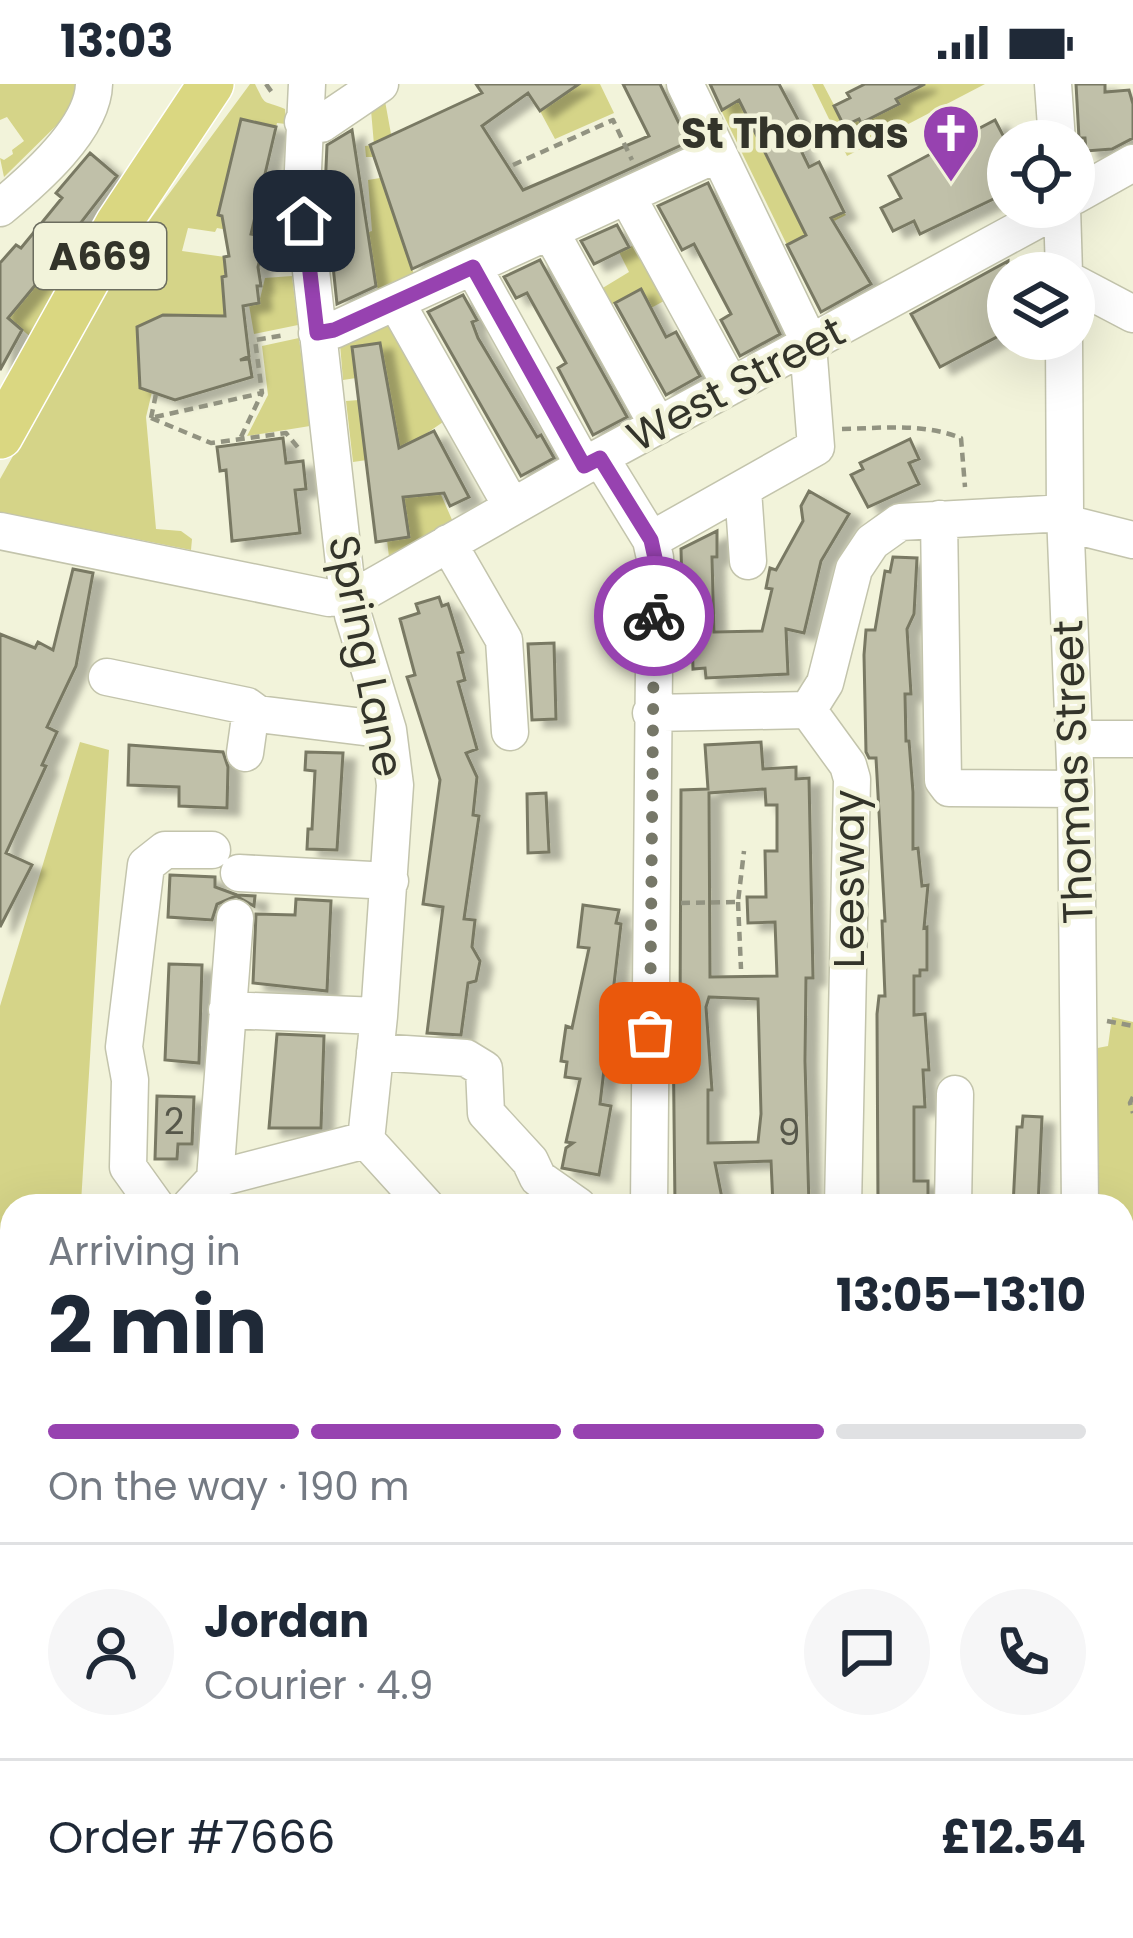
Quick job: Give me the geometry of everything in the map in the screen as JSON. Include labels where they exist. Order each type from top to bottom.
[{"type":"main road","name":"A669","points":[[0,436],[118,224],[211,84]]},
{"type":"street","points":[[0,208],[25,188],[89,112],[94,84]]},
{"type":"street","points":[[302,122],[320,124],[380,84]]},
{"type":"street","points":[[651,540],[743,490],[814,438],[808,345],[685,84]]},
{"type":"street","points":[[1053,84],[1056,120]]},
{"type":"street","name":"Spring Lane","points":[[290,89],[302,122],[310,332],[348,596],[388,730],[395,785],[366,1140]]},
{"type":"street","points":[[310,332],[334,330],[550,231],[633,186],[717,154]]},
{"type":"street","points":[[1095,185],[1133,164]]},
{"type":"street","points":[[633,186],[731,386]]},
{"type":"street","name":"West Street","points":[[348,596],[371,588],[1022,228]]},
{"type":"street","points":[[550,231],[658,426]]},
{"type":"street","points":[[473,267],[592,462],[651,540],[655,558],[649,1194]]},
{"type":"street","points":[[1095,294],[1133,314]]},
{"type":"street","points":[[396,302],[512,507]]},
{"type":"street","name":"Thomas Street","points":[[1064,360],[1076,789],[1080,1194]]},
{"type":"street","points":[[743,490],[748,561]]},
{"type":"street","points":[[953,517],[943,779],[949,788],[1076,789]]},
{"type":"street","points":[[651,713],[808,710],[825,683],[854,569],[872,542],[901,522],[953,517],[1065,518],[1133,540]]},
{"type":"street","points":[[0,531],[329,598],[348,596]]},
{"type":"street","points":[[448,543],[504,640],[510,732]]},
{"type":"street","points":[[107,677],[247,706],[258,714]]},
{"type":"street","name":"Leesway","points":[[808,710],[839,750],[852,779],[843,1194]]},
{"type":"street","points":[[245,753],[250,717],[258,714],[388,730]]},
{"type":"street","points":[[1074,739],[1133,740]]},
{"type":"street","points":[[147,1194],[128,1167],[130,1081],[124,1047],[146,866],[165,850],[389,881]]},
{"type":"street","points":[[235,918],[203,1192],[366,1140],[415,1194]]},
{"type":"street","points":[[227,1010],[377,1034],[466,1058],[484,1069],[486,1113],[530,1161],[538,1178],[561,1194]]},
{"type":"street","points":[[953,1194],[955,1094]]},
{"type":"path","points":[[266,84],[290,89]]},
{"type":"path","points":[[513,165],[613,120],[633,186]]},
{"type":"path","points":[[241,439],[262,393],[256,340],[310,332]]},
{"type":"path","points":[[151,418],[262,393]]},
{"type":"path","points":[[151,418],[156,394]]},
{"type":"path","points":[[151,418],[211,443],[286,433],[309,459]]},
{"type":"path","points":[[814,438],[907,427],[940,430],[961,438],[953,517]]},
{"type":"path","points":[[741,970],[738,902],[744,851]]},
{"type":"path","points":[[650,904],[738,902]]},
{"type":"path","points":[[1133,1097],[1133,1113]]},
{"type":"shaded area","points":[[0,84],[78,84],[66,116],[4,177],[0,158],[13,154],[24,141],[7,117],[0,120]]},
{"type":"shaded area","points":[[250,84],[255,84],[266,102],[285,109],[286,124],[276,127],[241,119],[218,215],[253,223],[258,202],[285,208],[288,241],[217,228],[215,232],[188,228],[182,251],[225,257],[224,301],[242,316],[163,315],[137,328],[140,388],[152,392],[146,417],[156,529],[181,531],[192,539],[191,550],[0,512],[0,479],[135,240]]},
{"type":"shaded area","points":[[557,84],[600,84],[614,113],[555,139],[540,111]]},
{"type":"shaded area","points":[[812,84],[823,84],[845,126],[898,105],[896,99],[907,93],[903,84],[985,84],[847,156]]},
{"type":"shaded area","points":[[741,100],[766,100],[801,151],[772,166],[805,231],[846,215],[787,245],[721,110]]},
{"type":"shaded area","points":[[385,101],[391,134],[396,133],[404,246],[414,274],[378,291],[366,233],[372,231],[368,180],[380,178],[377,157],[366,157],[365,146],[374,145],[371,110]]},
{"type":"shaded area","points":[[24,244],[62,276],[33,339],[0,311],[0,307],[11,315],[47,271],[21,248]]},
{"type":"shaded area","points":[[634,245],[675,295],[651,308],[640,289],[611,305],[601,289],[629,272],[619,252]]},
{"type":"shaded area","points":[[292,276],[298,325],[254,334],[249,305],[259,303],[265,278]]},
{"type":"shaded area","points":[[388,324],[443,422],[417,440],[453,522],[389,557],[387,540],[409,536],[397,436],[367,460],[353,462],[346,401],[359,400],[391,415],[380,343],[352,347],[356,378],[343,380],[340,344]]},
{"type":"shaded area","points":[[299,338],[310,426],[247,436],[268,395],[262,346]]},
{"type":"shaded area","points":[[80,742],[109,750],[82,1194],[0,1194],[0,1006]]},
{"type":"shaded area","points":[[1112,1017],[1133,1022],[1133,1194],[1089,1194],[1087,1050],[1108,1046]]},
{"type":"building","points":[[476,84],[579,84],[540,111],[528,93],[482,126],[523,190],[649,136],[623,84],[660,84],[688,142],[412,269],[370,145],[482,93]]},
{"type":"building","points":[[710,84],[779,84],[802,127],[792,132],[809,167],[819,162],[844,212],[831,218],[871,284],[821,312],[787,245],[806,235],[739,100],[722,110]]},
{"type":"building","points":[[865,84],[925,84],[896,99],[899,104],[844,126],[834,106]]},
{"type":"building","points":[[1076,84],[1105,84],[1105,92],[1129,90],[1133,138],[1112,149],[1095,150],[1095,120],[1078,120]]},
{"type":"building","points":[[241,119],[276,127],[251,234],[265,237],[258,267],[259,303],[243,306],[249,356],[240,360],[249,359],[252,377],[175,400],[140,388],[137,327],[163,315],[225,316],[222,277],[226,276],[224,257],[229,256],[222,216],[218,215]]},
{"type":"building","name":"St Thomas","points":[[987,124],[987,202],[920,234],[914,221],[893,231],[881,208],[901,198],[889,176]]},
{"type":"building","points":[[352,130],[376,286],[337,304],[325,190],[327,145]]},
{"type":"building","points":[[90,153],[117,176],[72,234],[75,237],[8,318],[22,330],[0,370],[0,263],[16,245],[21,248],[62,198],[56,193]]},
{"type":"building","points":[[708,183],[780,334],[740,356],[721,320],[731,314],[694,244],[682,250],[658,206]]},
{"type":"building","points":[[617,225],[629,247],[594,264],[581,241]]},
{"type":"building","points":[[540,260],[627,417],[593,435],[558,368],[566,363],[527,293],[516,298],[504,277]]},
{"type":"building","points":[[987,272],[987,342],[940,367],[911,314]]},
{"type":"building","points":[[641,289],[666,337],[676,332],[700,376],[666,395],[615,303]]},
{"type":"building","points":[[463,295],[477,320],[472,322],[478,338],[554,458],[521,476],[428,312]]},
{"type":"building","points":[[380,343],[399,448],[434,431],[469,497],[450,506],[444,493],[403,497],[409,537],[376,542],[352,347]]},
{"type":"building","points":[[283,438],[286,463],[303,461],[306,489],[295,490],[300,533],[232,541],[226,470],[220,471],[217,447]]},
{"type":"building","points":[[910,439],[919,459],[909,463],[919,484],[868,507],[851,475],[863,469],[860,463]]},
{"type":"building","points":[[809,491],[849,514],[821,561],[804,633],[786,629],[788,674],[706,678],[705,668],[693,669],[692,632],[683,623],[681,549],[717,531],[717,557],[712,557],[714,632],[762,631],[772,589],[766,588],[770,568],[776,570],[803,521],[801,506]]},
{"type":"building","points":[[893,557],[917,558],[914,614],[907,629],[911,694],[905,694],[913,849],[918,848],[922,886],[928,885],[927,970],[914,976],[914,1015],[925,1014],[929,1070],[923,1070],[925,1107],[914,1107],[914,1181],[928,1181],[928,1194],[878,1194],[877,1014],[879,996],[885,996],[885,921],[876,758],[869,758],[866,752],[864,655],[866,630],[875,630],[885,571],[890,572]]},
{"type":"building","points":[[73,569],[93,573],[76,666],[47,727],[57,732],[42,765],[46,766],[6,853],[32,865],[0,927],[0,634],[53,650]]},
{"type":"building","points":[[439,597],[442,606],[448,604],[463,652],[458,653],[465,680],[458,682],[477,749],[466,753],[477,777],[473,815],[479,816],[464,919],[475,920],[472,947],[480,961],[476,981],[468,983],[461,1035],[427,1033],[443,907],[423,904],[440,780],[407,677],[415,675],[400,619],[419,613],[416,604]]},
{"type":"building","points":[[554,643],[556,719],[532,720],[528,644]]},
{"type":"building","points":[[761,742],[763,769],[796,767],[796,779],[809,778],[813,978],[806,978],[809,1194],[772,1194],[771,1161],[715,1163],[721,1194],[675,1194],[673,1024],[680,1024],[681,790],[708,789],[705,745]],"holes":[[[765,789],[766,805],[777,805],[777,851],[765,851],[766,897],[747,897],[748,923],[775,922],[777,976],[710,977],[709,793]],[[709,997],[758,999],[758,1142],[708,1143],[708,1090],[712,1090]]]},
{"type":"building","points":[[129,745],[223,752],[228,767],[227,808],[179,806],[179,787],[128,785]]},
{"type":"building","points":[[306,752],[343,753],[337,850],[307,849],[315,771],[305,770]]},
{"type":"building","points":[[546,793],[549,852],[528,853],[527,794]]},
{"type":"building","points":[[170,875],[215,877],[215,887],[255,896],[254,906],[236,896],[217,904],[212,920],[168,917]]},
{"type":"building","points":[[296,899],[331,901],[327,991],[253,983],[256,914],[295,915]]},
{"type":"building","points":[[583,905],[619,910],[616,923],[621,924],[600,1104],[611,1106],[599,1175],[562,1168],[566,1148],[573,1143],[566,1142],[580,1079],[565,1077],[567,1062],[561,1061],[589,948],[578,947]]},
{"type":"building","points":[[169,964],[202,965],[199,1063],[165,1060]]},
{"type":"building","points":[[277,1034],[324,1036],[321,1128],[269,1128]]},
{"type":"building","points":[[157,1096],[194,1097],[192,1144],[178,1144],[177,1159],[155,1159]]},
{"type":"building","points":[[1023,1116],[1042,1117],[1039,1194],[1014,1194],[1017,1127],[1022,1127]]},
{"type":"way so far","points":[[650,1033],[654,616]]},
{"type":"place","name":"St Thomas","points":[[951,184]]},
{"type":"route","points":[[304,221],[317,333],[334,330],[473,267],[584,466],[600,458],[651,540],[654,616]]}]
